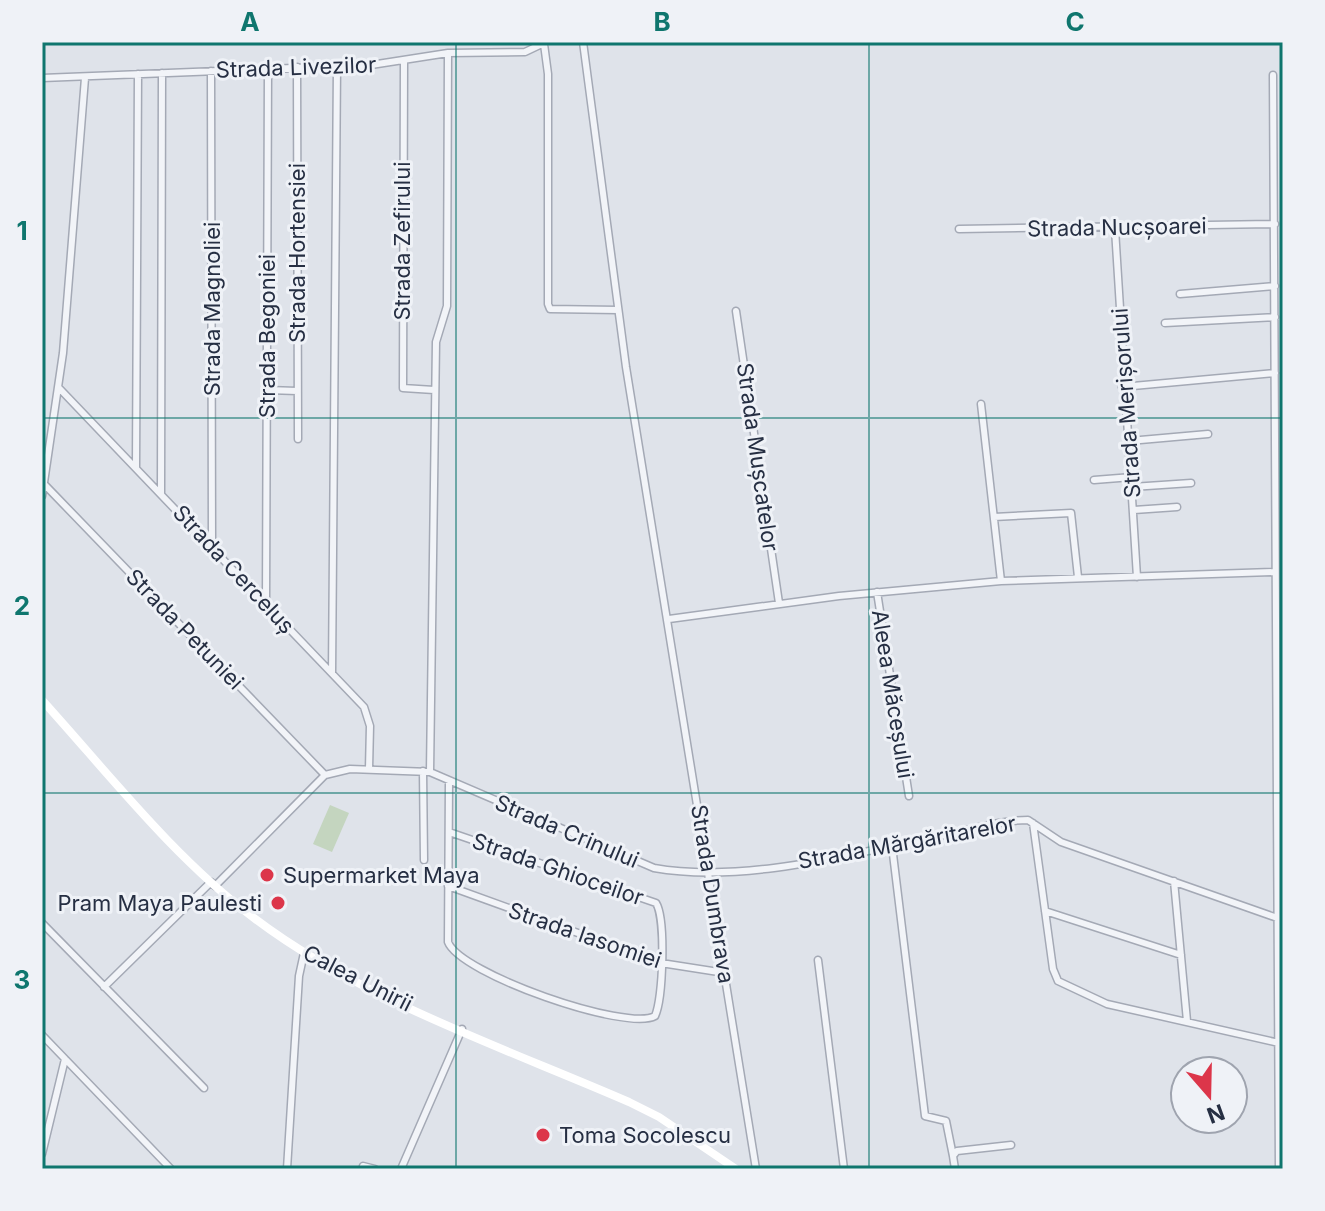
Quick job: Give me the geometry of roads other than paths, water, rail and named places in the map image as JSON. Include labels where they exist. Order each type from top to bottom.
[{"type":"main road","name":"Calea Unirii","points":[[42,700],[213,884],[304,953],[462,1029],[629,1102],[659,1117],[736,1169]]},
{"type":"street","name":"Strada Dumbrava","points":[[583,42],[618,310],[756,1169]]},
{"type":"street","points":[[545,43],[548,304],[550,309],[563,312],[618,310]]},
{"type":"street","name":"Strada Livezilor","points":[[42,78],[337,66],[404,61],[448,53],[525,52],[545,43]]},
{"type":"street","points":[[424,860],[434,390],[436,342],[447,306],[448,53]]},
{"type":"street","name":"Strada Zefirului","points":[[404,61],[403,388],[434,390]]},
{"type":"street","points":[[332,673],[337,66]]},
{"type":"street","name":"Strada Hortensiei","points":[[297,67],[298,439]]},
{"type":"street","name":"Strada Begoniei","points":[[266,603],[268,68]]},
{"type":"street","name":"Strada Magnoliei","points":[[211,71],[212,547]]},
{"type":"street","points":[[161,493],[162,73]]},
{"type":"street","points":[[136,467],[138,74]]},
{"type":"street","points":[[1273,75],[1275,224],[1279,268],[1275,286],[1275,317],[1279,336],[1275,373],[1279,390],[1274,509],[1280,831],[1279,1169]]},
{"type":"street","points":[[42,496],[59,388],[85,78]]},
{"type":"street","points":[[1274,166],[1283,169]]},
{"type":"street","name":"Strada Nucșoarei","points":[[959,229],[1115,229],[1275,224]]},
{"type":"street","name":"Strada Merișorului","points":[[1115,229],[1122,387],[1132,477],[1137,577]]},
{"type":"street","points":[[1180,294],[1275,286]]},
{"type":"street","name":"Strada Mușcatelor","points":[[736,311],[779,603]]},
{"type":"street","points":[[1165,323],[1275,317]]},
{"type":"street","points":[[1122,387],[1275,373]]},
{"type":"street","name":"Strada Cerceluș","points":[[59,388],[332,673],[369,717],[369,769]]},
{"type":"street","points":[[268,390],[297,391]]},
{"type":"street","points":[[981,404],[1001,581]]},
{"type":"street","points":[[1129,441],[1208,434]]},
{"type":"street","points":[[1094,480],[1132,477]]},
{"type":"street","points":[[1132,487],[1191,483]]},
{"type":"street","name":"Strada Petuniei","points":[[44,484],[325,775]]},
{"type":"street","points":[[1134,510],[1177,507]]},
{"type":"street","points":[[1274,509],[1283,512]]},
{"type":"street","points":[[994,517],[1071,513],[1078,577]]},
{"type":"street","points":[[669,619],[779,603],[1001,581],[1274,572]]},
{"type":"street","name":"Aleea Măceșului","points":[[877,592],[909,796]]},
{"type":"street","points":[[1275,618],[1283,621]]},
{"type":"street","points":[[104,987],[325,775],[369,769],[426,772]]},
{"type":"street","name":"Strada Crinului","points":[[426,772],[654,868],[709,872]]},
{"type":"street","points":[[449,781],[450,949],[497,979],[582,1009],[649,1019],[658,1012],[661,963]]},
{"type":"street","name":"Strada Mărgăritarelor","points":[[709,872],[789,864],[1021,820],[1033,823],[1061,842],[1280,919]]},
{"type":"street","points":[[1033,823],[1053,969],[1058,981],[1107,1004],[1279,1043]]},
{"type":"street","name":"Strada Ghioceilor","points":[[449,832],[656,903],[661,912],[661,963]]},
{"type":"street","points":[[892,846],[925,1116],[946,1121],[955,1169]]},
{"type":"street","points":[[1174,881],[1187,1021]]},
{"type":"street","name":"Strada Iasomiei","points":[[448,886],[661,963],[725,973]]},
{"type":"street","points":[[1045,911],[1181,955]]},
{"type":"street","points":[[42,923],[204,1088]]},
{"type":"street","points":[[287,1169],[299,976],[304,953]]},
{"type":"street","points":[[818,960],[844,1169]]},
{"type":"street","points":[[401,1169],[462,1029]]},
{"type":"street","points":[[43,1038],[171,1169]]},
{"type":"street","points":[[42,1154],[65,1059]]},
{"type":"street","points":[[953,1156],[957,1151],[1011,1145]]},
{"type":"street","points":[[363,1166],[375,1169]]},
{"type":"place","name":"Supermarket Maya","points":[[267,875]]},
{"type":"place","name":"Pram Maya Paulesti","points":[[278,903]]},
{"type":"place","name":"Toma Socolescu","points":[[543,1135]]}]
